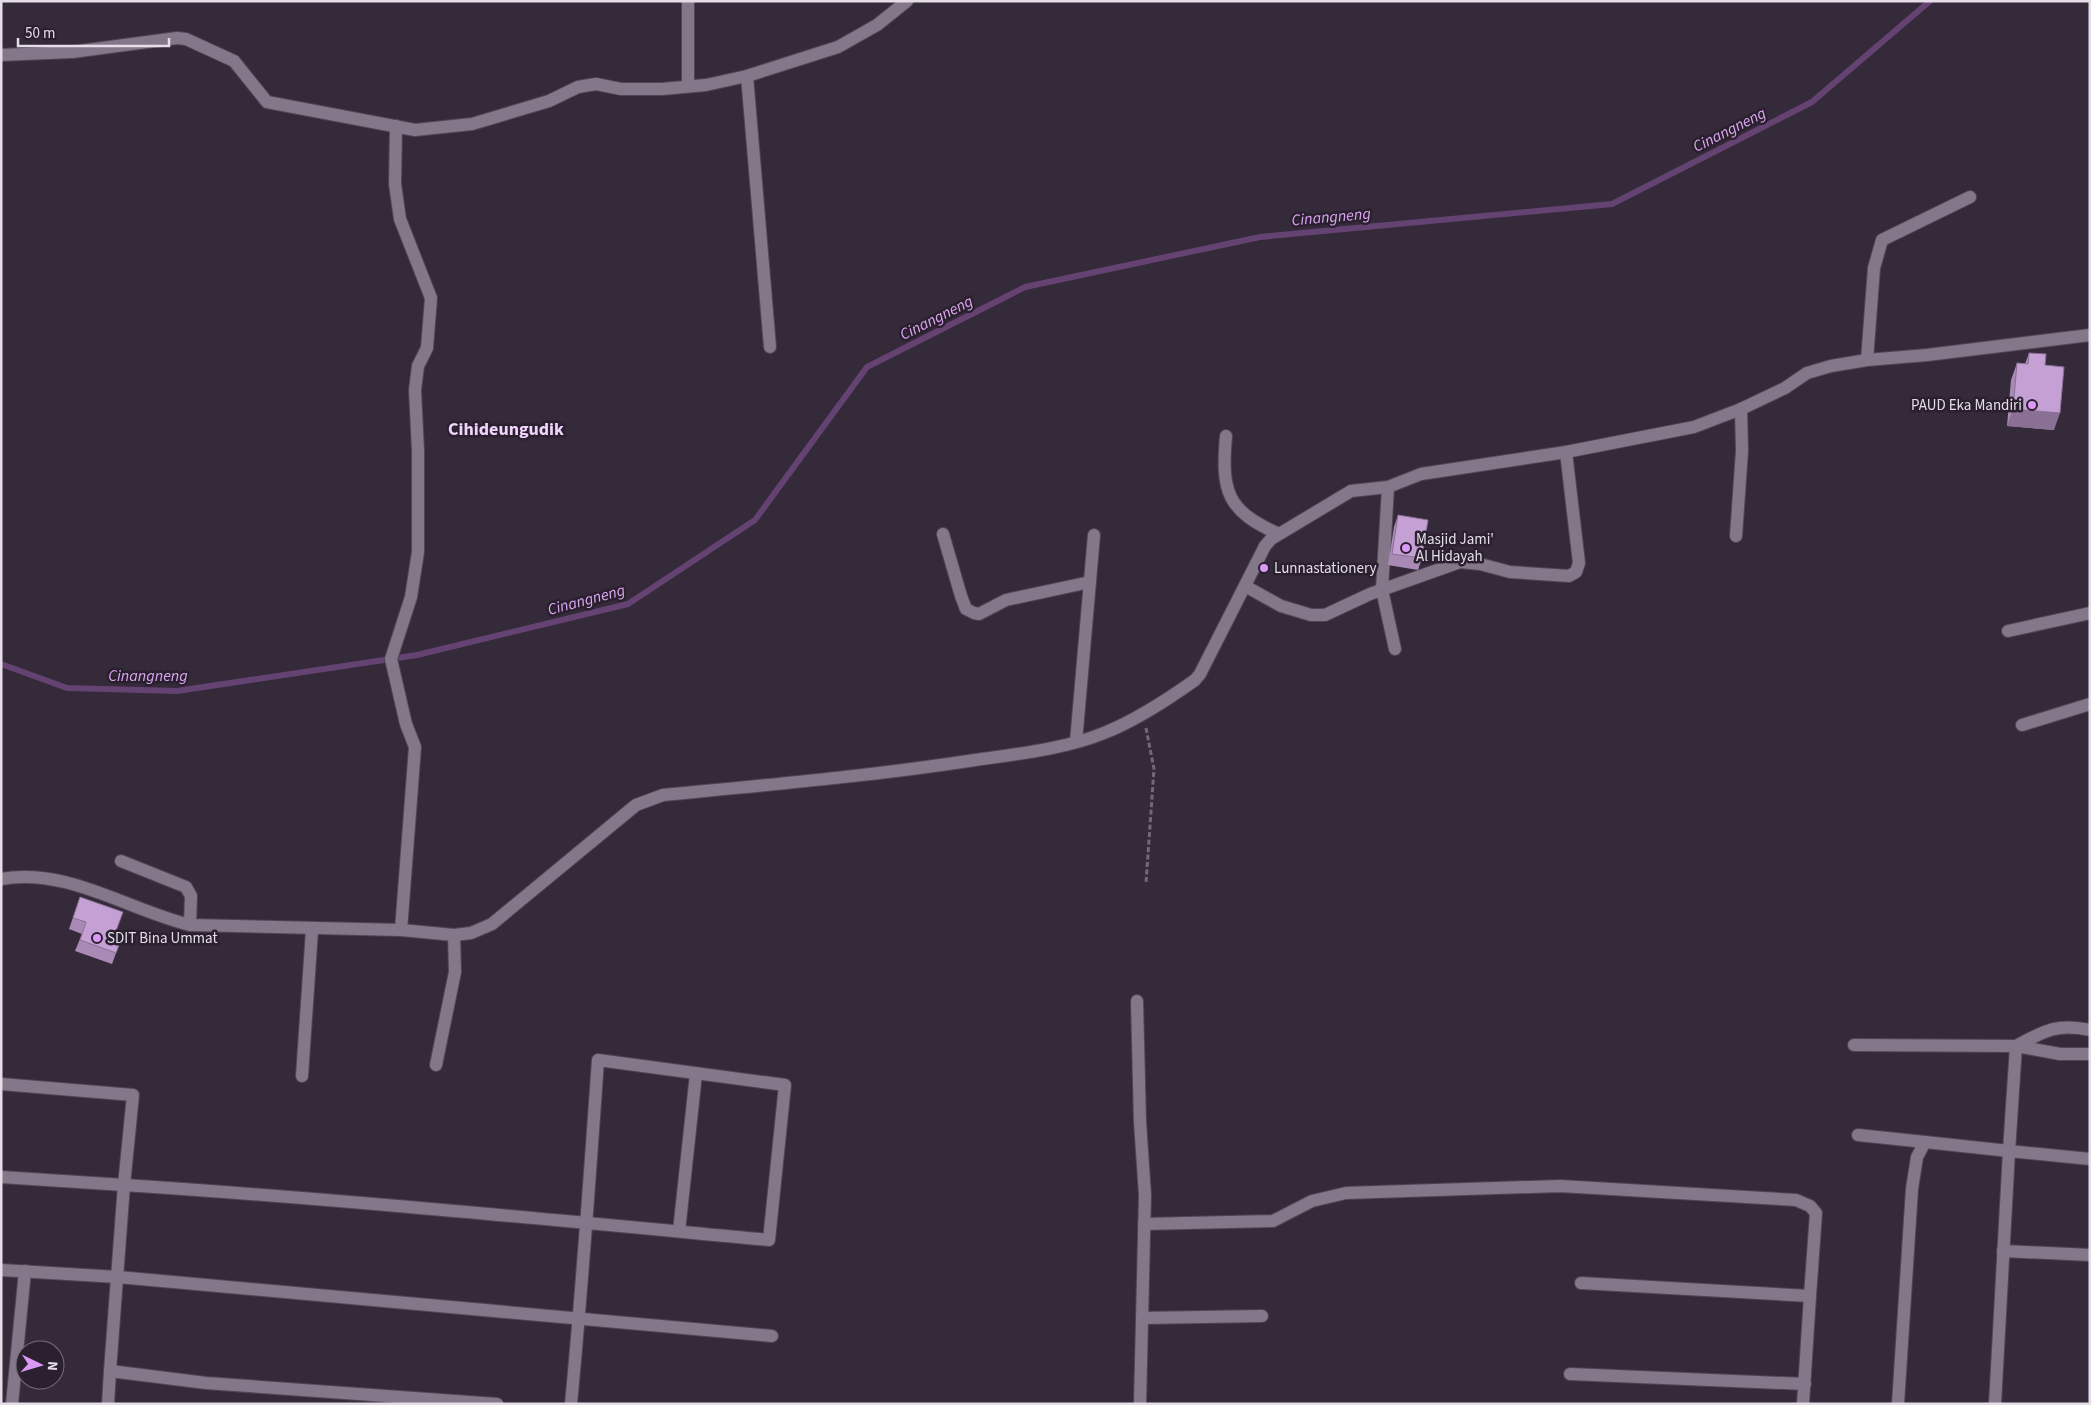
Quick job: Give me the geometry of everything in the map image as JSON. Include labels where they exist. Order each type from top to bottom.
[{"type":"street","points":[[1,55],[64,53],[177,38],[186,39],[234,62],[266,102],[415,130],[472,124],[549,101],[578,86],[604,84],[621,89],[706,85],[747,76],[838,47],[877,25],[907,1]]},
{"type":"street","points":[[688,3],[688,86]]},
{"type":"street","points":[[747,76],[770,347]]},
{"type":"street","points":[[396,126],[395,184],[400,219],[432,298],[427,348],[418,366],[415,390],[418,451],[418,552],[411,597],[398,632],[391,659],[394,676],[415,747],[401,930]]},
{"type":"street","points":[[1867,360],[1874,268],[1882,240],[1970,197]]},
{"type":"street","points":[[1,879],[33,877],[76,886],[165,919],[190,925],[312,930],[401,930],[454,935],[488,927],[636,805],[663,795],[906,771],[1076,742],[1102,734],[1140,717],[1195,680],[1200,674],[1265,546],[1279,534],[1351,491],[1388,487],[1421,474],[1566,452],[1688,428],[1741,409],[1785,388],[1808,373],[1831,366],[1867,360],[1927,355],[2090,334]]},
{"type":"street","points":[[1736,536],[1742,451],[1741,409]]},
{"type":"street","points":[[1226,436],[1223,470],[1228,489],[1236,504],[1244,516],[1256,524],[1279,534]]},
{"type":"street","points":[[1245,586],[1282,606],[1312,615],[1324,615],[1382,590],[1460,562],[1480,564],[1510,572],[1569,576],[1576,572],[1579,563],[1566,452]]},
{"type":"street","points":[[1388,487],[1382,590],[1395,649]]},
{"type":"street","points":[[943,534],[966,609],[974,613],[979,614],[1006,600],[1090,582]]},
{"type":"street","points":[[1076,742],[1094,535]]},
{"type":"street","points":[[2008,631],[2090,613]]},
{"type":"street","points":[[2022,725],[2090,704]]},
{"type":"street","points":[[120,861],[186,888],[191,896],[190,925]]},
{"type":"street","points":[[302,1076],[312,930]]},
{"type":"street","points":[[436,1065],[455,972],[454,935]]},
{"type":"street","points":[[1137,1001],[1138,1077],[1145,1195],[1140,1404]]},
{"type":"street","points":[[2016,1046],[2051,1028],[2071,1026],[2090,1030]]},
{"type":"street","points":[[1854,1045],[2016,1046],[2060,1054],[2090,1054]]},
{"type":"street","points":[[1995,1404],[2016,1046]]},
{"type":"street","points":[[1,1177],[275,1195],[586,1223],[679,1231],[769,1240],[785,1085],[598,1060],[586,1223],[579,1319],[571,1404]]},
{"type":"street","points":[[679,1231],[696,1074]]},
{"type":"street","points":[[1,1084],[132,1094],[108,1404]]},
{"type":"street","points":[[1858,1135],[2090,1160]]},
{"type":"street","points":[[1898,1404],[1912,1189],[1917,1157],[1925,1142]]},
{"type":"street","points":[[1144,1224],[1273,1221],[1312,1202],[1346,1193],[1560,1186],[1796,1200],[1810,1206],[1816,1213],[1803,1404]]},
{"type":"street","points":[[2003,1250],[2090,1255]]},
{"type":"street","points":[[1,1270],[118,1277],[772,1336]]},
{"type":"street","points":[[12,1404],[25,1271]]},
{"type":"street","points":[[1581,1284],[1810,1296]]},
{"type":"street","points":[[1142,1318],[1262,1316]]},
{"type":"street","points":[[110,1371],[206,1383],[497,1404]]},
{"type":"street","points":[[1570,1374],[1805,1384]]},
{"type":"path","points":[[1140,717],[1150,739],[1154,769],[1146,883]]},
{"type":"building","points":[[2029,353],[2046,354],[2045,365],[2064,367],[2060,413],[2013,409],[2017,363],[2028,364]]},
{"type":"building","name":"Masjid Jami' Al Hidayah","points":[[1398,515],[1428,520],[1422,558],[1392,554]]},
{"type":"building","name":"SDIT Bina Ummat","points":[[80,897],[123,912],[116,931],[123,934],[116,953],[80,940],[86,922],[73,918]]},
{"type":"waterway","name":"Cinangneng","points":[[1,664],[67,688],[177,691],[417,655],[628,604],[755,520],[867,367],[1025,287],[1260,237],[1612,204],[1812,102],[1930,1]]},
{"type":"place","name":"PAUD Eka Mandiri","points":[[2032,405]]},
{"type":"place","name":"Masjid Jami' Al Hidayah","points":[[1406,548]]},
{"type":"place","name":"Lunnastationery","points":[[1264,568]]},
{"type":"place","name":"SDIT Bina Ummat","points":[[97,938]]},
{"type":"district","name":"Cihideungudik","points":[[506,429]]}]
